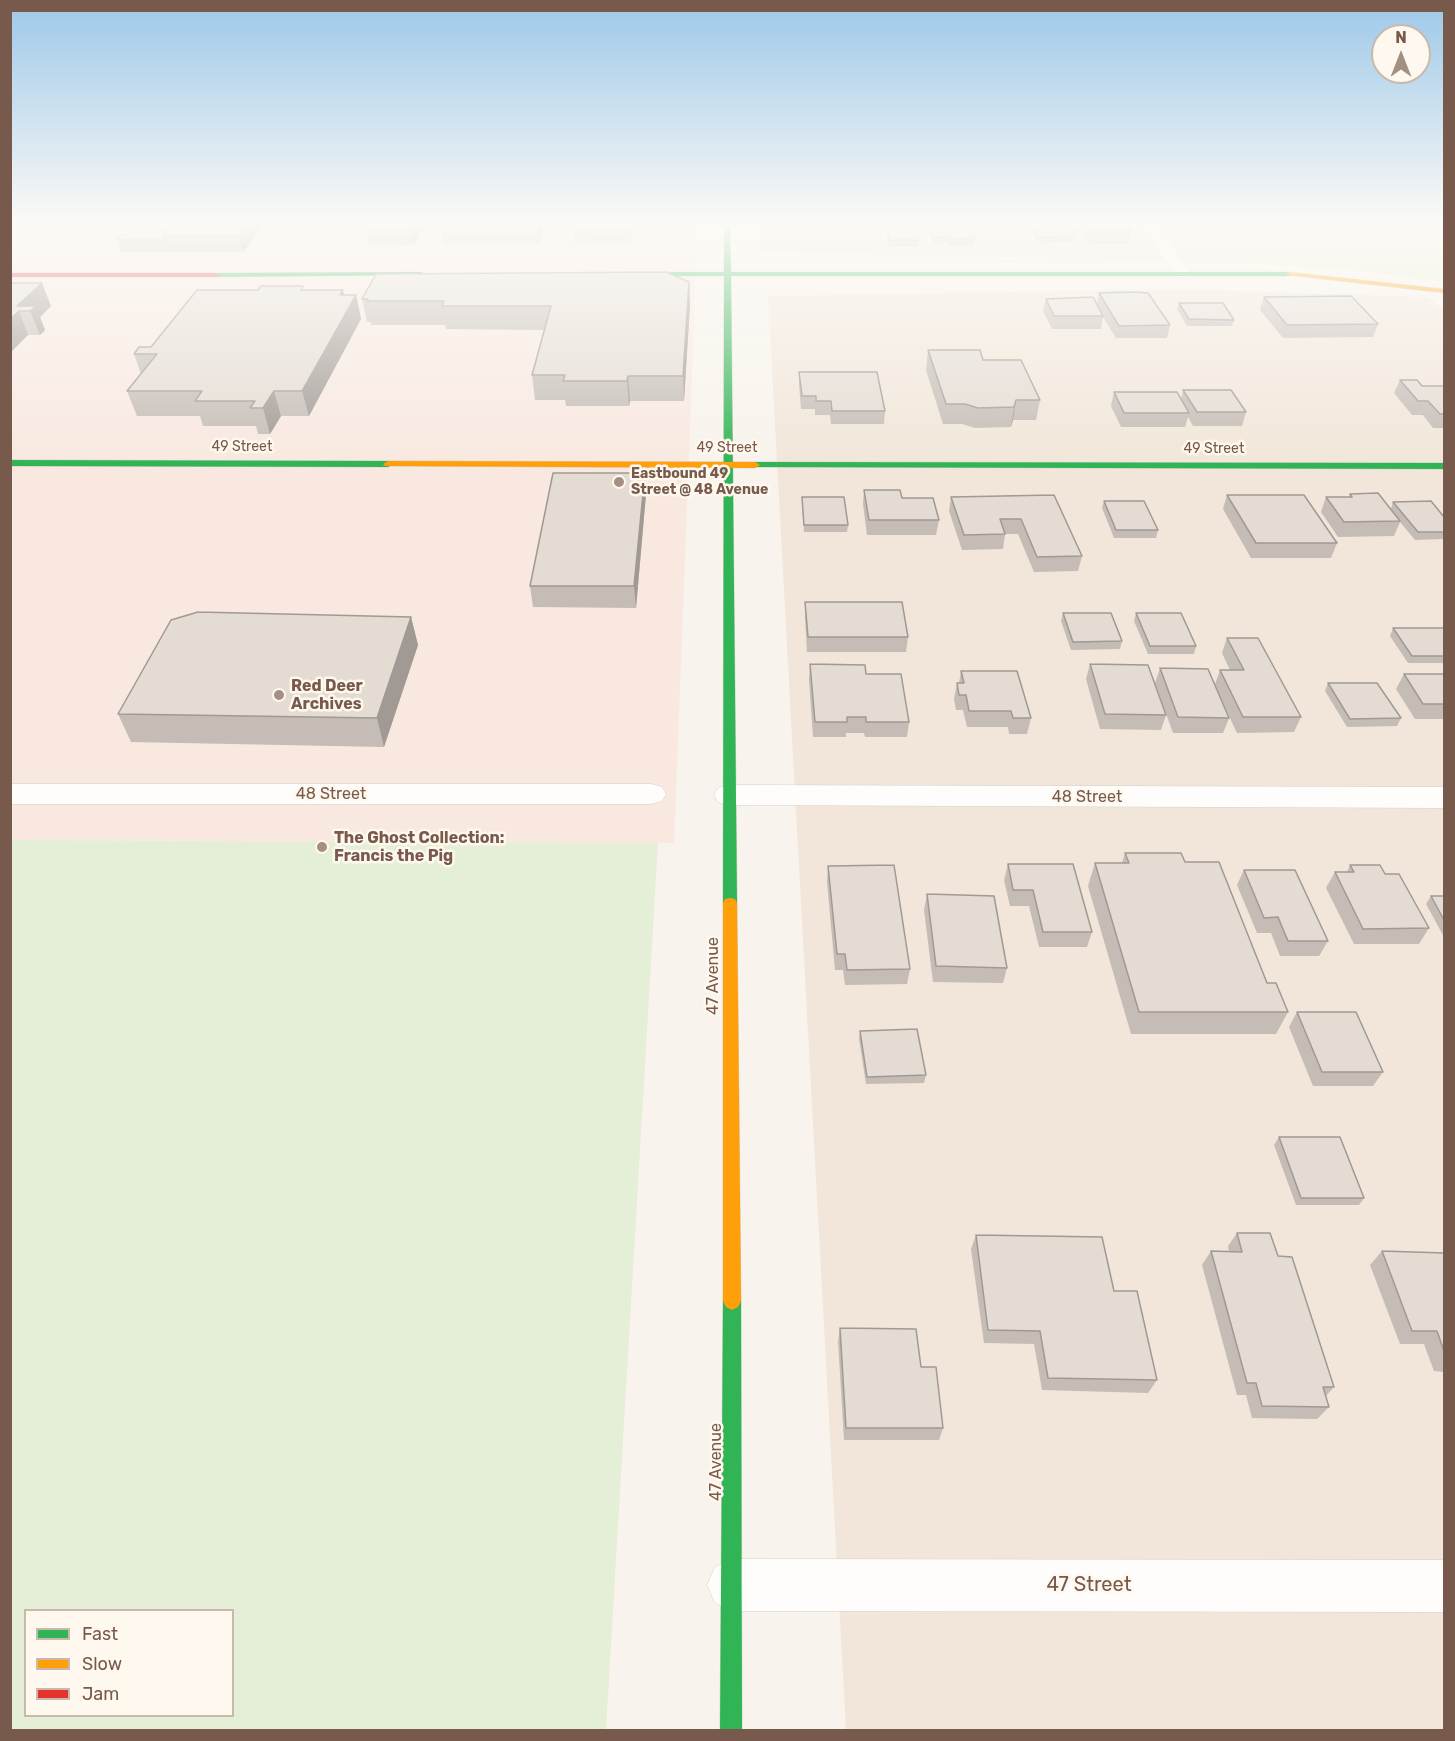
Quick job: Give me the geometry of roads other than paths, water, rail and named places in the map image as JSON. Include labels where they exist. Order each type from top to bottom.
[{"type":"main road","name":"47 Avenue","points":[[727,302],[733,1585],[731,1731]]},
{"type":"main road","name":"49 Street","points":[[10,464],[1444,466]]},
{"type":"street","name":"48 Street","points":[[10,794],[651,794]]},
{"type":"street","name":"48 Street","points":[[729,795],[1444,798]]},
{"type":"street","name":"47 Street","points":[[733,1585],[1444,1586]]},
{"type":"place","name":"Eastbound 49 Street @ 48 Avenue","points":[[619,482]]},
{"type":"place","name":"Red Deer Archives","points":[[279,695]]},
{"type":"place","name":"The Ghost Collection: Francis the Pig","points":[[322,847]]}]
